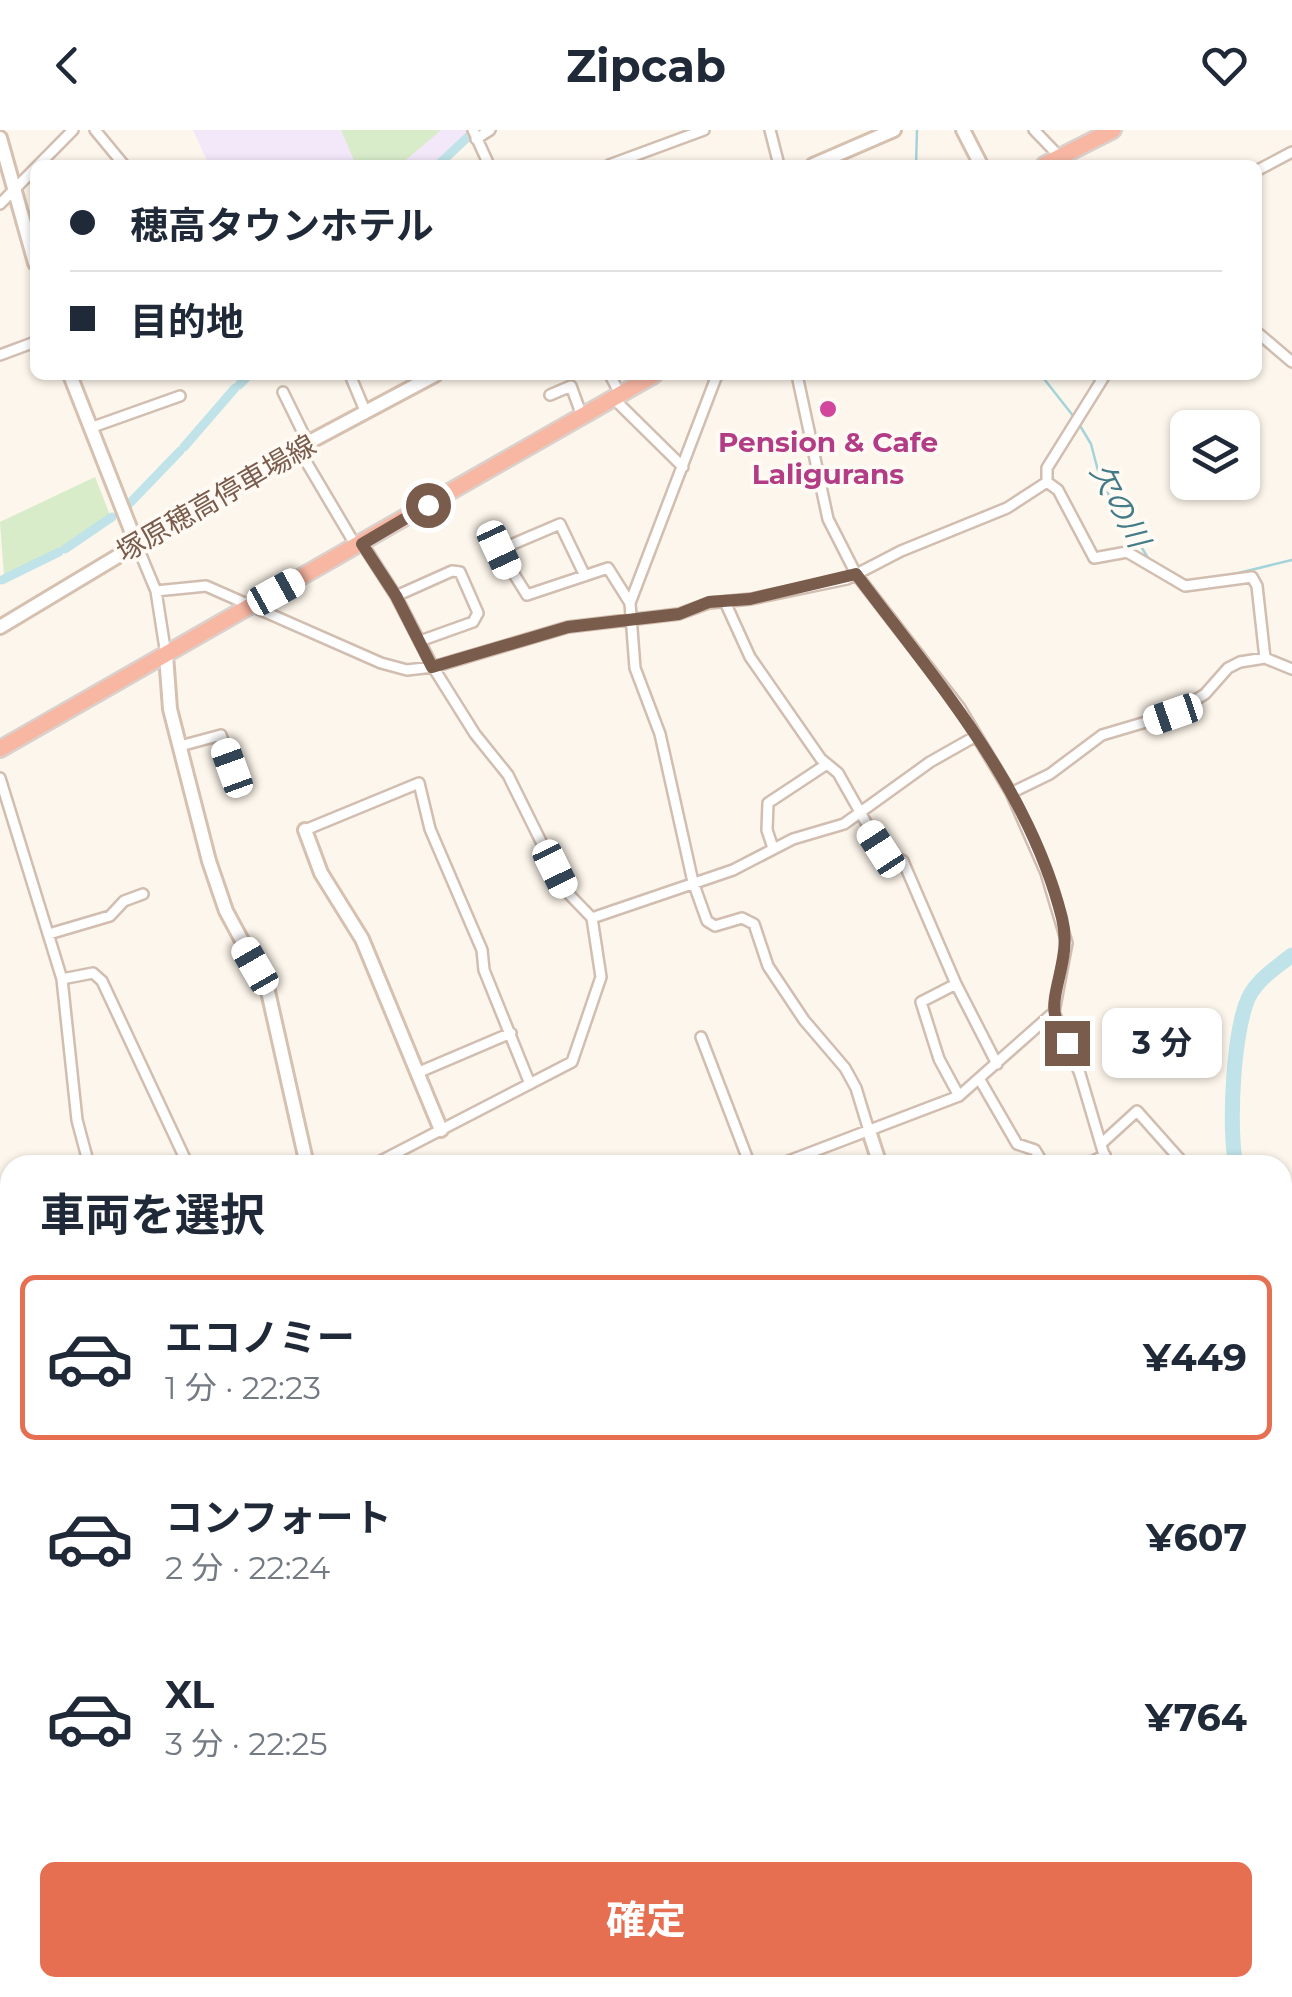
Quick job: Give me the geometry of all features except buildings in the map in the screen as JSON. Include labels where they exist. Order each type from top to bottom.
[{"type":"highway","points":[[1066,159],[1113,130]]},
{"type":"highway","points":[[0,750],[645,380]]},
{"type":"street","points":[[39,160],[73,130]]},
{"type":"street","points":[[95,130],[120,160]]},
{"type":"street","points":[[488,160],[475,134],[490,130]]},
{"type":"street","points":[[623,160],[704,130]]},
{"type":"street","points":[[770,130],[778,160]]},
{"type":"street","points":[[823,160],[869,137],[894,130]]},
{"type":"street","points":[[964,130],[979,160]]},
{"type":"street","points":[[1034,130],[1066,159]]},
{"type":"street","points":[[0,138],[30,245]]},
{"type":"street","points":[[1262,168],[1292,152]]},
{"type":"street","points":[[0,204],[30,171]]},
{"type":"street","points":[[1262,336],[1292,362]]},
{"type":"street","points":[[0,356],[30,344]]},
{"type":"street","points":[[72,380],[156,591],[170,710],[226,911],[267,987],[306,1155]]},
{"type":"street","points":[[352,380],[366,412]]},
{"type":"street","name":"塚原穂高停車場線","points":[[0,627],[303,445],[426,380]]},
{"type":"street","points":[[611,380],[616,396],[683,467]]},
{"type":"street","points":[[630,603],[715,380]]},
{"type":"street","points":[[798,380],[820,494],[856,574],[976,736],[1011,793],[1065,930],[1064,972],[1054,1012],[980,1080],[959,1096],[870,1134],[808,1155]]},
{"type":"street","points":[[1047,482],[1047,468],[1102,380]]},
{"type":"street","points":[[550,395],[571,386],[582,416]]},
{"type":"street","points":[[283,392],[303,445],[359,545],[396,596],[432,667],[475,734],[508,775],[572,901],[592,918],[602,977],[572,1062],[392,1155]]},
{"type":"street","points":[[90,428],[180,396]]},
{"type":"street","points":[[156,591],[206,586],[381,663],[407,670],[432,667],[568,627],[679,614],[856,574],[1006,508],[1047,482]]},
{"type":"street","points":[[1047,482],[1058,490],[1094,558],[1127,552],[1172,581],[1197,588],[1252,577],[1257,586],[1265,658]]},
{"type":"street","points":[[585,576],[560,524],[499,550],[527,595],[585,576],[608,568],[630,603],[635,668],[660,734],[693,882],[710,926],[742,918],[754,924],[782,988],[856,1088],[877,1155]]},
{"type":"street","points":[[396,596],[452,571],[460,572],[478,613],[472,622],[420,641]]},
{"type":"street","points":[[725,602],[750,657],[827,764],[838,773],[858,815],[881,849],[903,861],[956,984],[997,1064]]},
{"type":"street","points":[[1011,793],[1050,774],[1102,735],[1173,714],[1206,694],[1228,668],[1265,658],[1292,669]]},
{"type":"street","points":[[180,746],[220,736],[232,768]]},
{"type":"street","points":[[592,918],[734,870],[773,848],[858,815],[930,762],[976,736]]},
{"type":"street","points":[[773,848],[767,830],[768,803],[827,764]]},
{"type":"street","points":[[0,778],[62,980],[77,1120],[87,1155]]},
{"type":"street","points":[[441,1130],[362,938],[321,874],[305,830],[419,783],[430,828],[530,1084]]},
{"type":"street","points":[[49,934],[110,916],[124,901],[143,894]]},
{"type":"street","points":[[62,980],[94,973],[102,981],[183,1155]]},
{"type":"street","points":[[956,984],[921,1002],[939,1059],[959,1096]]},
{"type":"street","points":[[1054,1012],[1105,1155]]},
{"type":"street","points":[[416,1073],[511,1033]]},
{"type":"street","points":[[702,1037],[746,1155]]},
{"type":"street","points":[[980,1080],[1017,1144],[1035,1150],[1038,1155]]},
{"type":"street","points":[[1102,1142],[1138,1112],[1176,1155]]},
{"type":"shaded area","points":[[193,130],[468,133],[440,160],[207,160]]},
{"type":"green space","points":[[341,130],[441,130],[406,160],[354,160]]},
{"type":"green space","points":[[95,477],[110,515],[68,544],[4,576],[0,522]]},
{"type":"waterway","name":"欠の川","points":[[916,160],[917,130]]},
{"type":"waterway","points":[[443,160],[470,135]]},
{"type":"waterway","points":[[239,385],[244,380]]},
{"type":"waterway","name":"欠の川","points":[[1045,380],[1074,417]]},
{"type":"waterway","points":[[184,447],[235,388]]},
{"type":"waterway","name":"欠の川","points":[[1079,424],[1091,444],[1101,482],[1150,561]]},
{"type":"waterway","points":[[128,505],[180,451]]},
{"type":"waterway","points":[[65,549],[112,517]]},
{"type":"waterway","points":[[2,580],[59,552]]},
{"type":"waterway","name":"欠の川","points":[[1226,576],[1292,560]]},
{"type":"waterway","name":"欠の川","points":[[1235,1155],[1234,1077],[1245,1008],[1260,982],[1292,955]]},
{"type":"waterway","points":[[596,1997],[605,1997]]},
{"type":"place","name":"Pension & Cafe Laligurans","points":[[828,409]]},
{"type":"route","points":[[428,505],[362,544],[396,596],[432,667],[568,627],[679,614],[709,602],[820,586],[856,574],[960,708],[1011,793],[1031,837],[1062,916],[1067,943],[1054,1012],[1067,1043]]}]
